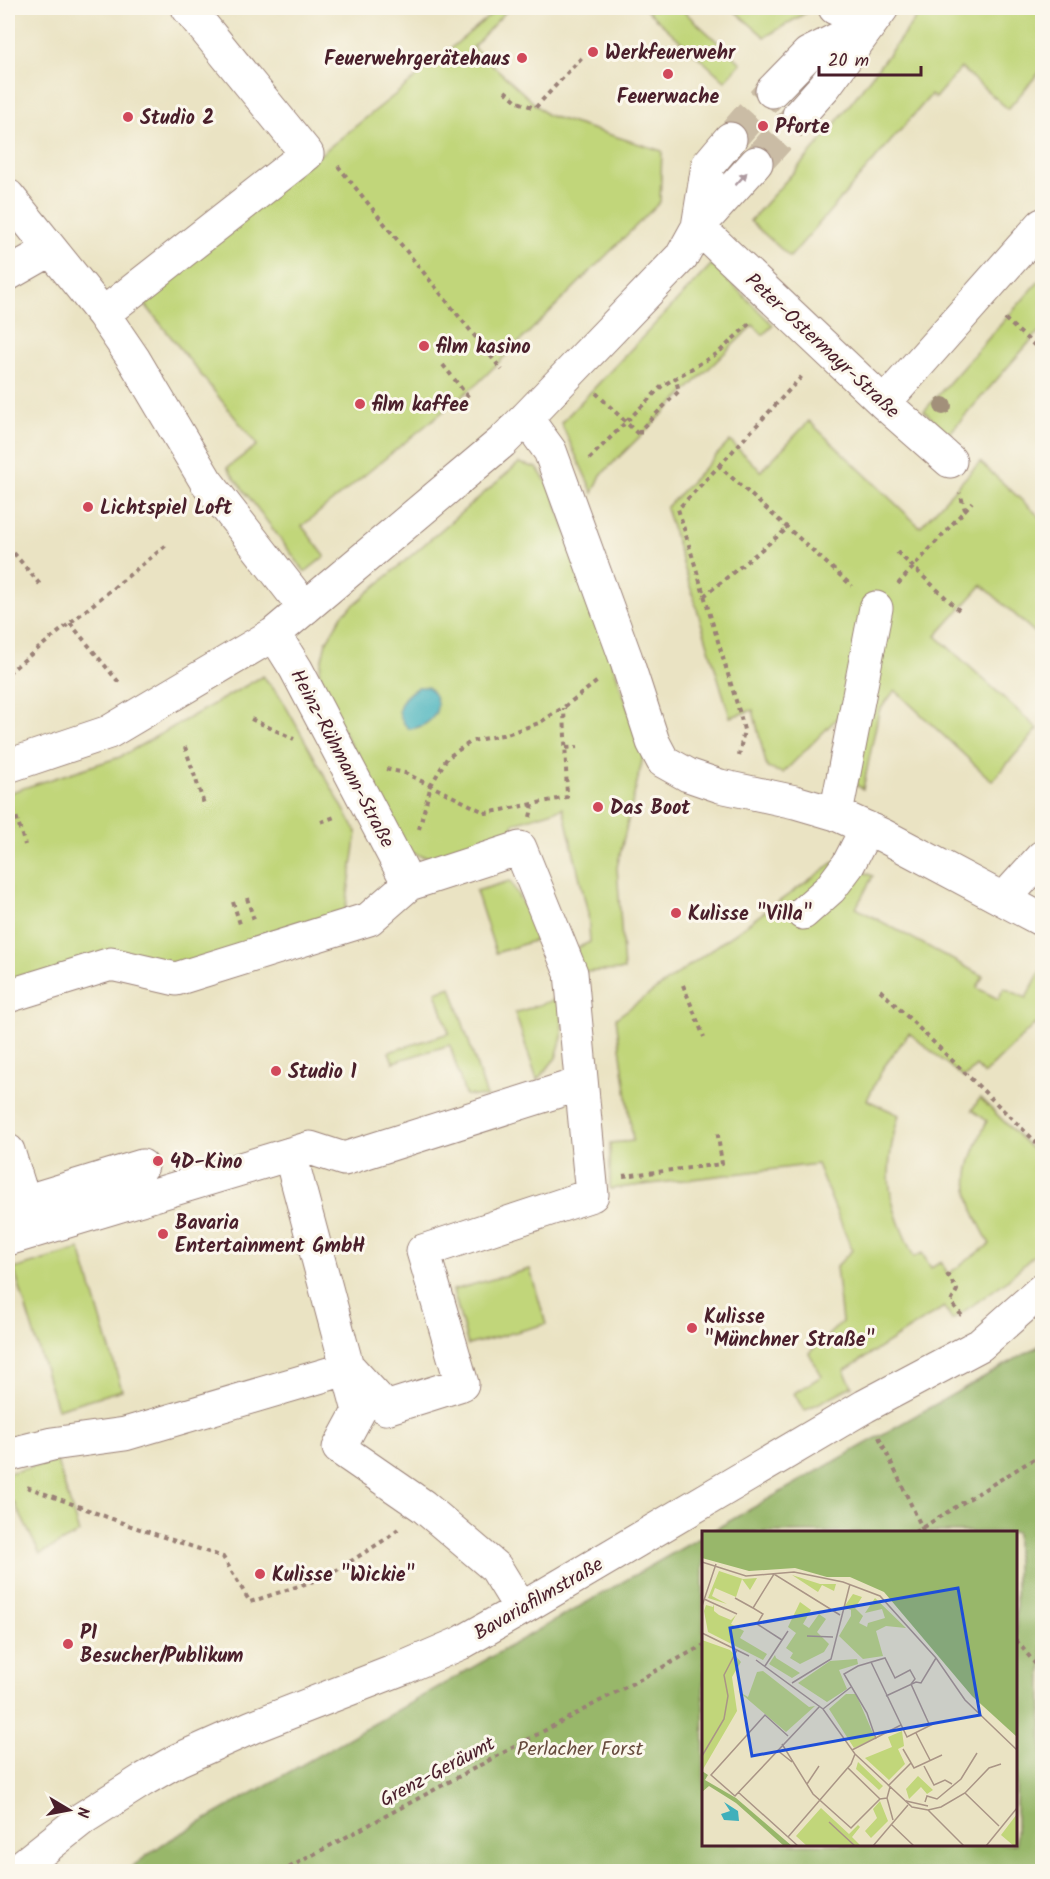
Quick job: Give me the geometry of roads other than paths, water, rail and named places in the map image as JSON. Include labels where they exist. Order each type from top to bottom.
[{"type":"street","points":[[103,314],[307,154],[188,8]]},
{"type":"street","points":[[835,8],[876,15]]},
{"type":"street","points":[[772,92],[796,64],[808,54],[876,15]]},
{"type":"street","points":[[799,115],[825,86],[876,15]]},
{"type":"street","points":[[699,227],[708,165],[730,140]]},
{"type":"street","points":[[8,766],[110,732],[274,634],[502,442],[682,256],[699,227],[756,163]]},
{"type":"street","points":[[9,202],[103,314],[133,358],[206,482],[305,608]]},
{"type":"street","points":[[884,403],[1042,225]]},
{"type":"street","name":"Peter-Ostermayr-Straße","points":[[699,227],[827,350],[950,461]]},
{"type":"street","points":[[8,274],[50,250]]},
{"type":"street","points":[[526,418],[550,452],[564,486],[653,742],[663,761],[688,775],[732,789],[795,802],[836,814],[1042,920]]},
{"type":"street","points":[[836,814],[876,608]]},
{"type":"street","name":"Heinz-Rühmann-Straße","points":[[274,634],[296,669],[409,884]]},
{"type":"street","points":[[803,912],[830,889],[848,865],[867,828]]},
{"type":"street","points":[[8,996],[111,964],[176,979],[369,919],[409,884],[520,848],[571,973],[592,1195],[423,1251],[462,1384],[386,1408],[349,1368]]},
{"type":"street","points":[[1004,899],[1042,857]]},
{"type":"street","points":[[22,1224],[309,1148],[344,1160],[580,1084]]},
{"type":"street","points":[[8,1151],[22,1224]]},
{"type":"street","points":[[290,1154],[359,1411],[339,1448],[423,1506],[496,1568],[521,1609]]},
{"type":"street","points":[[22,1224],[141,1166]]},
{"type":"street","name":"Bavariafilmstraße","points":[[15,1872],[83,1818],[178,1760],[252,1727],[461,1643],[521,1609],[717,1491],[865,1406],[980,1345],[1042,1290]]},
{"type":"street","points":[[8,1455],[52,1444],[125,1434],[349,1368]]},
{"type":"water","points":[[418,687],[428,687],[437,701],[437,708],[430,720],[409,729],[400,717],[400,706],[406,696]]},
{"type":"tunnel","points":[[730,139],[772,91]]},
{"type":"tunnel","points":[[756,163],[799,115]]},
{"type":"place","name":"Werkfeuerwehr","points":[[593,52]]},
{"type":"place","name":"Feuerwehrgerätehaus","points":[[522,58]]},
{"type":"place","name":"Feuerwache","points":[[668,74]]},
{"type":"place","name":"Studio 2","points":[[128,117]]},
{"type":"place","name":"Pforte","points":[[763,126]]},
{"type":"place","name":"film kasino","points":[[424,346]]},
{"type":"place","name":"film kaffee","points":[[360,404]]},
{"type":"place","name":"Lichtspiel Loft","points":[[88,507]]},
{"type":"place","name":"Das Boot","points":[[598,807]]},
{"type":"place","name":"Kulisse \"Villa\"","points":[[676,913]]},
{"type":"place","name":"Studio 1","points":[[276,1071]]},
{"type":"place","name":"4D-Kino","points":[[158,1161]]},
{"type":"place","name":"Bavaria Entertainment GmbH","points":[[163,1234]]},
{"type":"place","name":"Kulisse \"Münchner Straße\"","points":[[692,1328]]},
{"type":"place","name":"Kulisse \"Wickie\"","points":[[260,1574]]},
{"type":"place","name":"P1 Besucher/Publikum","points":[[68,1644]]},
{"type":"park label","name":"Perlacher Forst","points":[[580,1748]]}]
